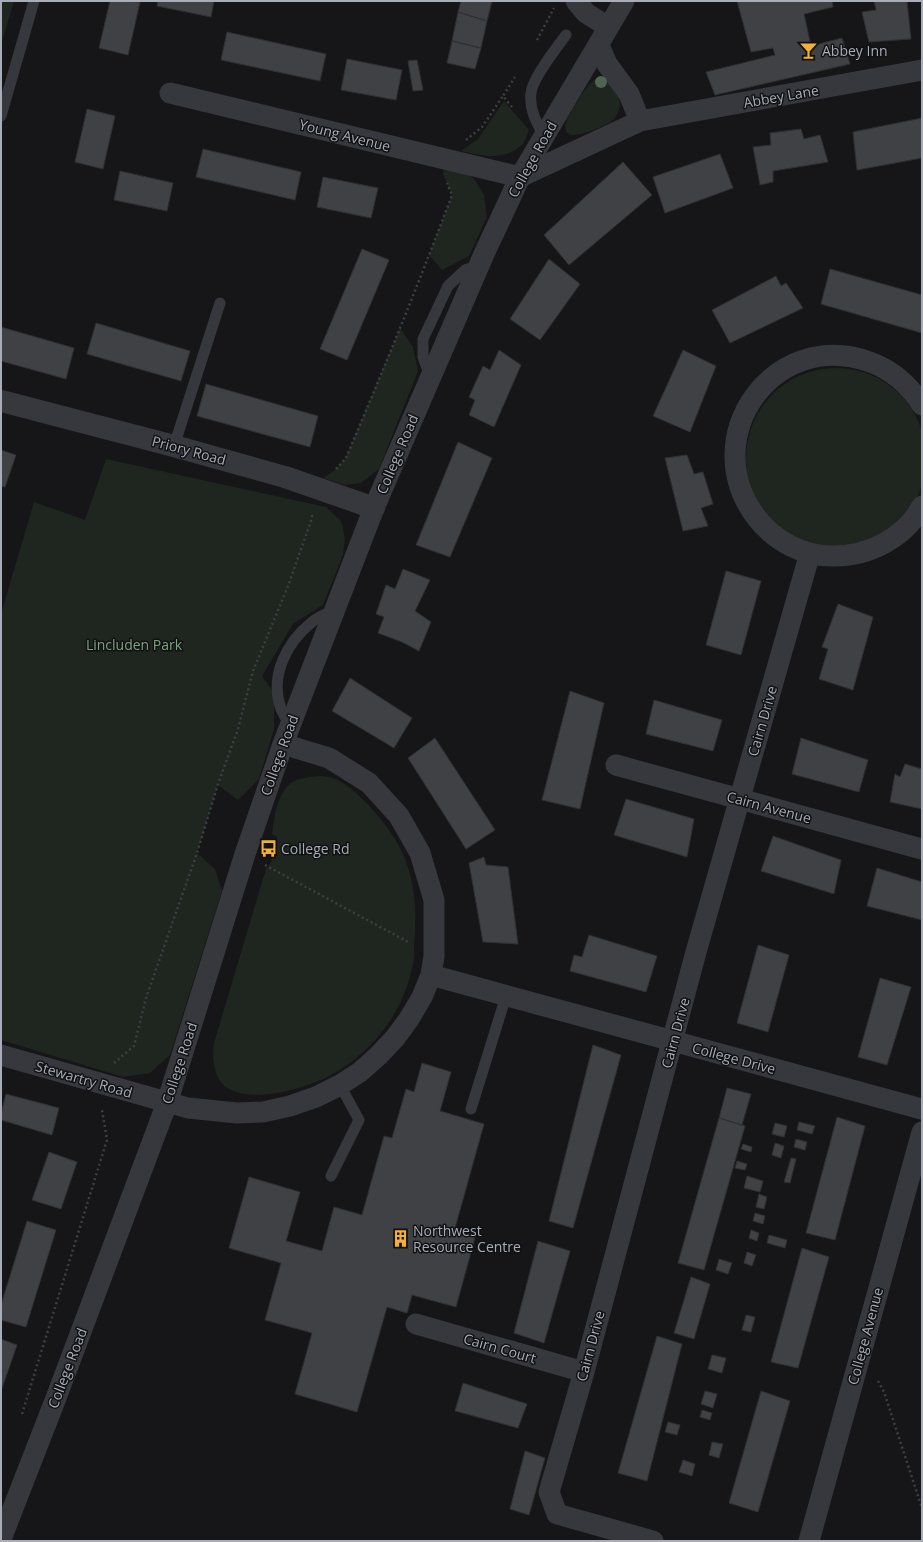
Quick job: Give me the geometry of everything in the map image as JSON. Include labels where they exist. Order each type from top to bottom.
[{"type":"street","points":[[576,1],[604,36],[607,64],[629,94],[640,121]]},
{"type":"street","name":"College Road","points":[[1,1539],[167,1102],[245,854],[286,734],[374,508],[479,265],[520,177],[624,1]]},
{"type":"street","name":"Abbey Lane","points":[[520,177],[640,121],[922,70]]},
{"type":"street","name":"Young Avenue","points":[[170,93],[520,177]]},
{"type":"street","points":[[922,405],[911,389],[898,376],[882,367],[857,358],[838,355],[818,356],[800,361],[782,370],[766,381],[754,396],[744,413],[737,431],[734,457],[735,470],[740,490],[748,508],[760,523],[775,537],[791,547],[810,553],[828,556],[846,556],[864,552],[881,545],[897,536],[910,523],[922,506]]},
{"type":"street","name":"Priory Road","points":[[1,401],[174,446],[285,477],[374,508]]},
{"type":"street","name":"Cairn Drive","points":[[653,1541],[557,1514],[549,1492],[584,1372],[672,1042],[810,553]]},
{"type":"street","points":[[167,1102],[210,1112],[237,1113],[263,1112],[290,1106],[316,1097],[340,1085],[360,1072],[378,1056],[410,1019],[422,997],[432,966],[434,900],[420,853],[399,816],[369,783],[286,734]]},
{"type":"street","name":"Cairn Avenue","points":[[616,765],[922,849]]},
{"type":"street","name":"College Drive","points":[[432,966],[506,996],[922,1109]]},
{"type":"street","name":"Stewartry Road","points":[[1,1054],[167,1102]]},
{"type":"street","name":"College Avenue","points":[[809,1541],[922,1132]]},
{"type":"street","name":"Cairn Court","points":[[416,1324],[584,1372]]},
{"type":"lane","points":[[1,116],[34,1]]},
{"type":"lane","points":[[544,136],[535,121],[531,110],[530,92],[540,72],[566,35]]},
{"type":"lane","points":[[174,446],[220,303]]},
{"type":"lane","points":[[286,734],[277,686],[280,664],[295,640],[313,621],[334,609]]},
{"type":"lane","points":[[471,1109],[506,996]]},
{"type":"lane","points":[[330,1176],[359,1120],[340,1085]]},
{"type":"path","points":[[22,1414],[107,1140],[102,1110],[86,1096],[92,1081],[134,1046],[146,998],[197,853],[218,784],[238,729],[253,671],[288,586],[312,518],[310,486],[334,472],[346,458],[390,354],[452,195],[443,174],[446,160],[482,127],[503,96]]},
{"type":"path","points":[[245,854],[432,966]]},
{"type":"path","points":[[861,1351],[884,1392],[922,1508]]},
{"type":"green space","points":[[1,1],[14,1],[1,45]]},
{"type":"green space","points":[[602,76],[616,90],[620,101],[618,113],[611,122],[599,128],[578,135],[569,134],[565,128],[569,115],[587,87],[597,78]]},
{"type":"green space","points":[[504,101],[529,130],[523,144],[516,150],[493,156],[478,155],[461,151],[478,139]]},
{"type":"green space","points":[[444,167],[463,170],[474,179],[484,195],[487,217],[469,256],[442,270],[429,255],[452,195],[443,174]]},
{"type":"green space","points":[[400,328],[413,347],[418,371],[379,469],[361,483],[345,485],[323,478],[334,471],[345,459]]},
{"type":"green space","points":[[836,368],[853,370],[870,375],[893,389],[905,401],[915,416],[922,432],[926,458],[924,475],[919,492],[905,515],[893,527],[878,537],[862,544],[836,548],[819,546],[802,541],[779,527],[767,515],[757,500],[750,484],[746,458],[748,441],[753,424],[767,401],[779,389],[794,379],[810,372]]},
{"type":"green space","name":"Lincluden Park","points":[[106,459],[326,507],[341,521],[345,538],[343,555],[323,605],[293,624],[262,676],[274,693],[274,729],[259,779],[238,800],[218,785],[197,853],[215,869],[222,891],[170,1055],[150,1073],[123,1077],[1,1040],[1,614],[34,502],[85,520]]},
{"type":"green space","points":[[321,776],[331,777],[345,784],[374,811],[391,832],[407,863],[413,886],[415,910],[414,956],[410,976],[401,1002],[387,1025],[369,1047],[339,1071],[308,1085],[279,1093],[250,1095],[237,1092],[226,1087],[218,1078],[213,1060],[214,1043],[266,869],[271,862],[277,837],[272,834],[279,800],[286,788],[294,781]]},
{"type":"building","points":[[110,1],[140,2],[128,55],[99,48]]},
{"type":"building","points":[[158,1],[214,1],[211,17],[157,6]]},
{"type":"building","points":[[461,1],[492,1],[487,21],[458,12]]},
{"type":"building","name":"Abbey Inn","points":[[737,1],[832,1],[833,7],[804,14],[811,46],[842,38],[850,64],[715,95],[706,72],[775,55],[773,48],[751,52]]},
{"type":"building","points":[[874,1],[907,1],[911,39],[869,42],[862,12],[876,10]]},
{"type":"building","points":[[458,12],[487,21],[481,48],[452,41]]},
{"type":"building","points":[[227,32],[326,54],[320,81],[221,60]]},
{"type":"building","points":[[452,41],[481,48],[475,69],[447,63]]},
{"type":"building","points":[[347,59],[402,70],[396,100],[341,90]]},
{"type":"building","points":[[417,60],[423,90],[413,91],[408,61]]},
{"type":"building","points":[[87,109],[115,116],[103,169],[75,162]]},
{"type":"building","points":[[922,118],[922,158],[857,170],[853,132]]},
{"type":"building","points":[[801,129],[804,139],[820,135],[828,162],[773,171],[773,182],[760,185],[753,147],[771,145],[770,133]]},
{"type":"building","points":[[203,149],[301,172],[295,200],[196,177]]},
{"type":"building","points":[[720,154],[733,188],[665,213],[653,177]]},
{"type":"building","points":[[623,162],[652,195],[569,265],[544,235]]},
{"type":"building","points":[[120,171],[173,183],[167,211],[114,200]]},
{"type":"building","points":[[323,177],[378,188],[371,218],[317,207]]},
{"type":"building","points":[[362,249],[389,260],[347,360],[320,349]]},
{"type":"building","points":[[549,259],[580,284],[540,340],[510,319]]},
{"type":"building","points":[[830,269],[922,295],[922,333],[821,304]]},
{"type":"building","points":[[776,276],[781,286],[786,283],[803,308],[730,343],[712,310]]},
{"type":"building","points":[[96,323],[190,351],[181,381],[87,354]]},
{"type":"building","points":[[1,327],[74,348],[66,379],[1,361]]},
{"type":"building","points":[[499,350],[521,365],[494,427],[469,415],[475,400],[469,397],[483,366],[490,370]]},
{"type":"building","points":[[683,350],[716,366],[690,432],[653,416]]},
{"type":"building","points":[[206,384],[318,416],[310,447],[197,416]]},
{"type":"building","points":[[458,442],[492,458],[450,557],[416,545]]},
{"type":"building","points":[[1,450],[16,455],[5,487],[1,486]]},
{"type":"building","points":[[687,455],[694,474],[703,472],[713,504],[701,508],[708,526],[683,531],[665,458]]},
{"type":"building","points":[[403,569],[430,580],[415,611],[431,622],[419,651],[402,642],[378,633],[384,617],[376,614],[386,585],[395,589]]},
{"type":"building","points":[[726,571],[761,581],[741,655],[706,645]]},
{"type":"building","points":[[838,604],[873,617],[853,690],[819,679],[828,649],[822,647]]},
{"type":"building","points":[[350,678],[412,718],[394,748],[332,711]]},
{"type":"building","points":[[570,691],[604,703],[580,809],[542,800]]},
{"type":"building","points":[[654,700],[722,720],[713,751],[646,734]]},
{"type":"building","points":[[435,738],[495,830],[466,849],[408,758]]},
{"type":"building","points":[[801,738],[868,760],[859,792],[792,774]]},
{"type":"building","points":[[905,764],[922,769],[922,809],[890,802],[895,774],[900,777]]},
{"type":"building","points":[[626,799],[694,819],[687,857],[614,835]]},
{"type":"building","points":[[773,836],[841,860],[834,894],[761,871]]},
{"type":"building","points":[[484,857],[486,865],[508,867],[518,944],[483,942],[469,863]]},
{"type":"building","points":[[877,868],[922,882],[922,920],[867,906]]},
{"type":"building","points":[[589,935],[657,956],[646,992],[570,971],[574,955],[582,957]]},
{"type":"building","points":[[758,945],[789,955],[768,1032],[737,1023]]},
{"type":"building","points":[[880,978],[911,987],[887,1065],[858,1057]]},
{"type":"building","points":[[593,1045],[621,1055],[573,1228],[549,1221]]},
{"type":"building","name":"Northwest Resource Centre","points":[[422,1063],[451,1072],[440,1111],[484,1124],[455,1228],[476,1234],[456,1307],[412,1295],[407,1313],[387,1307],[357,1412],[295,1394],[312,1333],[265,1320],[281,1263],[229,1248],[249,1177],[300,1192],[286,1241],[322,1251],[334,1207],[362,1215],[384,1136],[392,1138],[406,1089],[414,1092]]},
{"type":"building","points":[[727,1088],[751,1094],[742,1125],[719,1118]]},
{"type":"building","points":[[6,1094],[59,1108],[52,1135],[1,1120]]},
{"type":"building","points":[[837,1117],[865,1126],[835,1240],[806,1233]]},
{"type":"building","points":[[719,1118],[745,1126],[704,1270],[678,1263]]},
{"type":"building","points":[[799,1122],[815,1126],[812,1134],[797,1130]]},
{"type":"building","points":[[775,1123],[787,1126],[784,1137],[772,1134]]},
{"type":"building","points":[[796,1139],[807,1142],[805,1150],[794,1147]]},
{"type":"building","points":[[775,1143],[784,1146],[781,1158],[772,1155]]},
{"type":"building","points":[[743,1144],[752,1147],[751,1152],[741,1149]]},
{"type":"building","points":[[49,1152],[77,1162],[61,1209],[32,1200]]},
{"type":"building","points":[[791,1158],[796,1159],[790,1183],[784,1182]]},
{"type":"building","points":[[737,1161],[747,1164],[745,1170],[735,1168]]},
{"type":"building","points":[[747,1176],[763,1181],[760,1192],[744,1188]]},
{"type":"building","points":[[759,1194],[767,1197],[764,1209],[756,1207]]},
{"type":"building","points":[[755,1213],[765,1216],[763,1224],[753,1221]]},
{"type":"building","points":[[27,1221],[56,1230],[26,1327],[1,1320],[1,1305]]},
{"type":"building","points":[[751,1230],[759,1233],[757,1241],[749,1238]]},
{"type":"building","points":[[769,1235],[787,1240],[785,1248],[767,1243]]},
{"type":"building","points":[[538,1241],[570,1251],[544,1343],[514,1333]]},
{"type":"building","points":[[802,1248],[829,1257],[798,1368],[771,1362]]},
{"type":"building","points":[[747,1252],[756,1255],[752,1266],[744,1263]]},
{"type":"building","points":[[719,1259],[732,1263],[728,1274],[716,1270]]},
{"type":"building","points":[[691,1277],[710,1284],[694,1339],[674,1333]]},
{"type":"building","points":[[746,1315],[755,1317],[751,1332],[742,1330]]},
{"type":"building","points":[[657,1336],[682,1344],[647,1481],[618,1473]]},
{"type":"building","points":[[1,1339],[17,1345],[1,1391]]},
{"type":"building","points":[[712,1355],[726,1358],[722,1373],[708,1369]]},
{"type":"building","points":[[463,1383],[527,1404],[518,1428],[455,1411]]},
{"type":"building","points":[[705,1391],[717,1394],[713,1408],[701,1404]]},
{"type":"building","points":[[761,1391],[790,1401],[758,1512],[729,1503]]},
{"type":"building","points":[[702,1410],[712,1413],[710,1420],[700,1417]]},
{"type":"building","points":[[668,1422],[680,1425],[677,1435],[665,1432]]},
{"type":"building","points":[[712,1442],[723,1444],[719,1458],[709,1455]]},
{"type":"building","points":[[525,1451],[545,1458],[529,1515],[510,1509]]},
{"type":"building","points":[[683,1460],[695,1464],[692,1476],[679,1472]]},
{"type":"place","name":"Abbey Inn","points":[[809,50]]},
{"type":"place","name":"College Rd","points":[[268,848]]},
{"type":"place","name":"Northwest Resource Centre","points":[[400,1238]]}]
